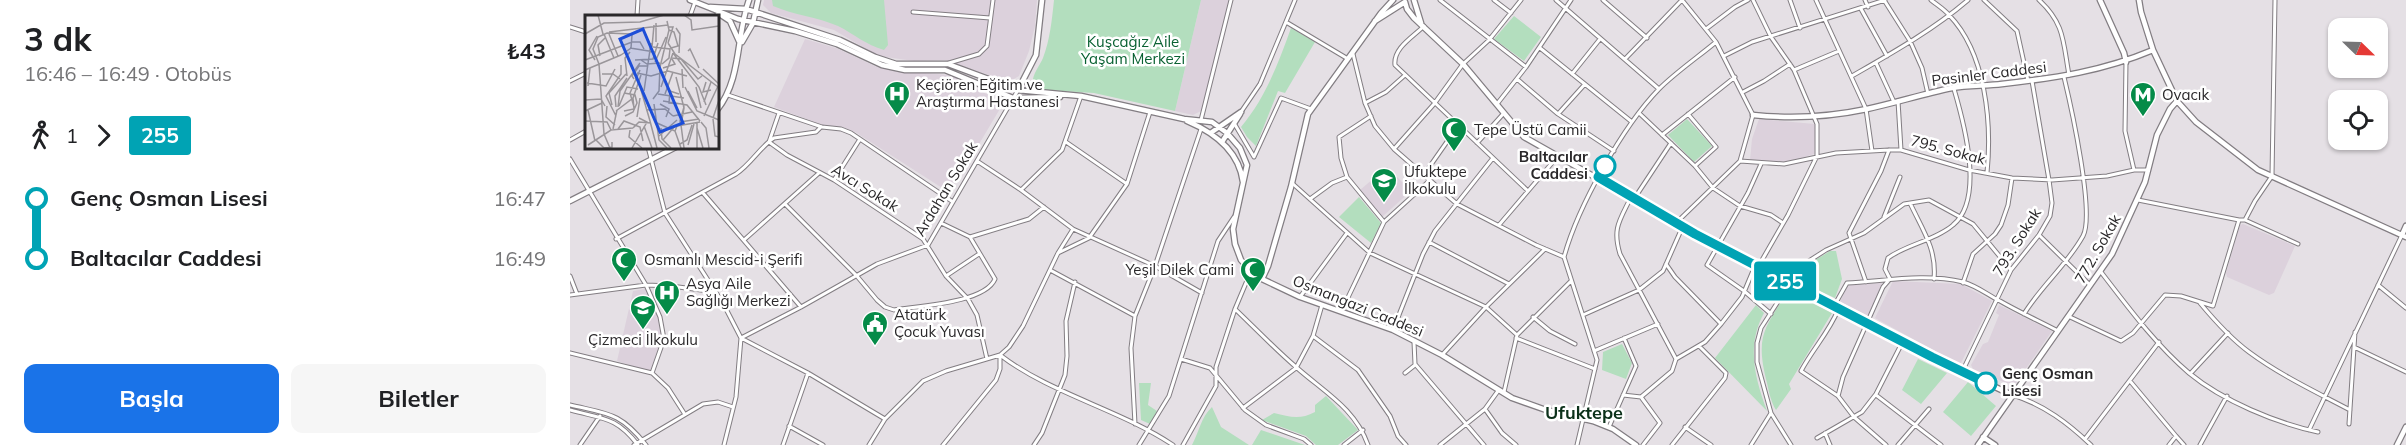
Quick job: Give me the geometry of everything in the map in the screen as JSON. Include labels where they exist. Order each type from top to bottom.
[{"type":"street","points":[[637,15],[638,0]]},
{"type":"street","points":[[718,109],[728,94],[740,44],[742,20],[749,0]]},
{"type":"street","points":[[740,44],[753,23],[758,0]]},
{"type":"street","points":[[711,7],[746,9],[840,40],[875,57],[896,64],[948,64],[979,54],[987,46],[993,0]]},
{"type":"street","points":[[1018,90],[1035,55],[1042,0]]},
{"type":"street","points":[[1201,120],[1231,0]]},
{"type":"street","points":[[1222,142],[1260,84],[1294,0]]},
{"type":"street","points":[[1262,279],[1268,266],[1292,183],[1308,114],[1375,21],[1393,0]]},
{"type":"street","points":[[1375,21],[1404,1],[1412,0],[1422,25]]},
{"type":"street","points":[[1440,0],[1526,68]]},
{"type":"street","points":[[1494,0],[1511,13]]},
{"type":"street","points":[[1394,148],[1434,104],[1463,63],[1489,40],[1521,0]]},
{"type":"street","points":[[1556,0],[1659,89]]},
{"type":"street","points":[[1497,104],[1526,68],[1571,0]]},
{"type":"street","points":[[1603,0],[1647,38]]},
{"type":"street","points":[[1624,60],[1682,0],[1716,42],[1753,115],[1740,161],[1676,224]]},
{"type":"street","points":[[1706,29],[1748,0]]},
{"type":"street","points":[[1623,395],[1641,397],[1672,371],[1676,359],[1705,342],[1721,324],[1744,291],[1756,266],[1783,224],[1817,156],[1817,124],[1794,70],[1771,37],[1753,0]]},
{"type":"street","points":[[1790,0],[1800,28]]},
{"type":"street","points":[[1816,0],[1866,109],[1872,151]]},
{"type":"street","points":[[1865,0],[1868,7]]},
{"type":"street","points":[[1724,56],[1752,42],[1824,21],[1884,0],[1910,41],[1922,68],[1928,94]]},
{"type":"street","points":[[1931,0],[1950,16],[1977,59],[1989,117],[1990,142],[1987,173]]},
{"type":"street","points":[[1851,76],[1950,16],[1968,0]]},
{"type":"street","name":"793. Sokak","points":[[1962,372],[2011,270],[2039,235],[2048,221],[2051,209],[2049,180],[2030,81],[2017,31],[1984,0]]},
{"type":"street","points":[[2024,314],[2034,296],[2066,261],[2086,229],[2076,128],[2060,26],[2039,0]]},
{"type":"street","points":[[2100,0],[2120,42],[2126,62],[2125,131],[2134,170]]},
{"type":"street","points":[[2139,0],[2153,50],[2177,101],[2196,122],[2253,167],[2404,236]]},
{"type":"street","points":[[2245,220],[2272,176],[2275,0]]},
{"type":"street","points":[[692,1],[742,20],[837,44],[882,65],[905,70],[945,70],[1013,98],[1081,96]]},
{"type":"street","points":[[1404,1],[1414,18],[1463,63],[1524,137],[1598,177],[1683,228],[1962,372],[2044,408],[2091,445]]},
{"type":"street","points":[[711,7],[730,21],[740,44]]},
{"type":"street","points":[[1861,9],[1887,56]]},
{"type":"street","points":[[913,12],[990,18]]},
{"type":"street","points":[[1286,22],[1348,59]]},
{"type":"street","points":[[1422,25],[1398,51],[1394,58],[1395,65],[1528,191]]},
{"type":"street","points":[[570,27],[585,32]]},
{"type":"street","points":[[1572,74],[1600,39]]},
{"type":"street","points":[[1577,445],[1597,360],[1564,257],[1567,244],[1598,177],[1632,122],[1659,89],[1716,42]]},
{"type":"street","points":[[1540,48],[1632,122]]},
{"type":"street","name":"Pasinler Caddesi","points":[[1753,115],[1814,117],[1866,109],[1954,88],[2067,77],[2126,62],[2153,50]]},
{"type":"street","points":[[1794,70],[1839,51]]},
{"type":"street","points":[[1353,54],[1365,103],[1375,126],[1423,176],[1457,204],[1564,257]]},
{"type":"street","points":[[1876,62],[1896,102],[1901,150]]},
{"type":"street","points":[[948,64],[1018,90],[1081,96],[1184,120],[1212,132],[1222,142],[1239,166],[1244,185]]},
{"type":"street","points":[[1743,92],[1790,64]]},
{"type":"street","points":[[570,81],[585,74]]},
{"type":"street","points":[[1365,103],[1386,92],[1404,76]]},
{"type":"street","points":[[1662,135],[1735,76]]},
{"type":"street","points":[[1517,79],[1558,114],[1614,151]]},
{"type":"street","points":[[1558,114],[1584,84]]},
{"type":"street","points":[[1890,279],[1885,269],[1888,258],[1952,226],[1962,216],[1971,190],[1961,111],[1954,88]]},
{"type":"street","name":"Ardahan Sokak","points":[[741,338],[878,264],[928,245],[1018,90]]},
{"type":"street","points":[[728,94],[822,127],[841,129],[860,139],[953,202]]},
{"type":"street","points":[[1021,190],[1053,161],[1066,142],[1081,96]]},
{"type":"street","points":[[1234,123],[1254,157],[1281,98],[1311,109]]},
{"type":"street","name":"772. Sokak","points":[[1978,445],[2070,317],[2112,254],[2139,200],[2149,171],[2157,135],[2170,109],[2177,101]]},
{"type":"street","points":[[1058,253],[1089,237],[1127,184],[1150,112]]},
{"type":"street","points":[[1212,132],[1241,112]]},
{"type":"street","points":[[769,142],[779,113]]},
{"type":"street","points":[[1477,143],[1504,113]]},
{"type":"street","points":[[1639,113],[1695,166],[1713,188],[1740,206],[1771,216],[1783,224]]},
{"type":"street","points":[[1688,114],[1716,147],[1695,166]]},
{"type":"street","points":[[1371,116],[1339,137],[1341,158],[1347,177],[1384,222]]},
{"type":"street","points":[[1184,120],[1212,122],[1220,127]]},
{"type":"street","points":[[1423,176],[1458,126]]},
{"type":"street","points":[[616,239],[703,193],[747,166],[774,138],[816,132],[822,127]]},
{"type":"street","points":[[1135,424],[1131,348],[1135,316],[1155,266],[1201,127]]},
{"type":"street","name":"Osmangazi Caddesi","points":[[1220,127],[1240,147],[1245,159],[1247,174],[1233,229],[1235,244],[1241,260],[1251,271],[1262,279],[1300,297],[1342,310],[1414,340],[1480,377],[1503,394],[1546,410],[1609,427],[1636,445]]},
{"type":"street","points":[[570,140],[585,132]]},
{"type":"street","points":[[834,180],[860,139]]},
{"type":"street","name":"Avcı Sokak","points":[[769,142],[787,155],[834,180],[923,239],[946,276],[968,299],[978,315],[987,359]]},
{"type":"street","points":[[1066,142],[1127,184]]},
{"type":"street","points":[[1671,143],[1633,198],[1616,229],[1615,239],[1620,254],[1676,359]]},
{"type":"street","points":[[648,148],[665,213],[716,292],[741,338],[739,375],[724,445]]},
{"type":"street","points":[[570,201],[674,148]]},
{"type":"street","points":[[1866,282],[1849,240],[1849,233],[1881,171],[1889,150]]},
{"type":"street","name":"795. Sokak","points":[[1740,161],[1784,164],[1817,156],[1901,150],[1970,170],[2012,178],[2082,179],[2134,170],[2149,171]]},
{"type":"street","points":[[1498,226],[1557,156]]},
{"type":"street","points":[[1393,330],[1429,242],[1493,158]]},
{"type":"street","points":[[570,159],[616,239],[646,285],[663,327],[664,339],[652,373]]},
{"type":"street","points":[[977,161],[1073,229],[1155,266],[1202,293]]},
{"type":"street","points":[[1761,164],[1707,264],[1771,314]]},
{"type":"street","points":[[744,240],[819,173]]},
{"type":"street","points":[[1310,200],[1332,183],[1347,177]]},
{"type":"street","points":[[1883,219],[1900,177]]},
{"type":"street","points":[[1963,282],[1973,254],[1995,234],[2001,225],[2008,205],[2012,178]]},
{"type":"street","points":[[1342,310],[1384,222],[1429,181]]},
{"type":"street","points":[[1292,183],[1370,253],[1486,307],[1516,336],[1595,369]]},
{"type":"street","points":[[703,193],[801,307]]},
{"type":"street","points":[[1791,445],[1772,413],[1757,362],[1757,343],[1761,328],[1801,266],[1826,250],[1864,233],[1910,203],[1929,200],[1962,216],[1972,224],[2011,270]]},
{"type":"street","points":[[2139,200],[2245,220],[2298,244]]},
{"type":"street","points":[[1910,203],[1928,238],[1933,254],[1934,279]]},
{"type":"street","points":[[784,204],[856,275],[877,300],[885,307],[894,310],[968,299],[993,284],[995,279],[970,237],[941,223]]},
{"type":"street","points":[[970,237],[1029,219],[1044,207]]},
{"type":"street","points":[[1139,445],[1169,396],[1218,241],[1237,213]]},
{"type":"street","points":[[2070,317],[2121,341],[2133,333],[2165,295],[2181,296],[2213,306],[2239,220]]},
{"type":"street","points":[[2309,430],[2355,330],[2404,236],[2406,226]]},
{"type":"street","points":[[1582,315],[1639,290],[1663,271],[1683,228]]},
{"type":"street","points":[[869,445],[885,419],[923,381],[946,371],[1000,355],[1009,347],[1023,326],[1058,253],[1073,229]]},
{"type":"street","points":[[1300,297],[1347,233]]},
{"type":"street","points":[[2039,235],[2091,287]]},
{"type":"street","points":[[1429,242],[1509,284]]},
{"type":"street","points":[[1442,355],[1486,307],[1545,249]]},
{"type":"street","points":[[946,276],[979,254]]},
{"type":"street","points":[[1666,264],[1675,277],[1721,324]]},
{"type":"street","points":[[1050,270],[1135,316]]},
{"type":"street","points":[[1184,445],[1216,386],[1216,367],[1235,309],[1251,271]]},
{"type":"street","points":[[2101,272],[2141,324],[2190,374],[2256,413],[2318,432]]},
{"type":"street","points":[[570,276],[577,295]]},
{"type":"street","points":[[1838,396],[1843,376],[1883,286],[1890,279]]},
{"type":"street","points":[[1886,445],[1854,417],[1838,396],[1800,371],[1832,323],[1846,283],[1890,279],[1934,279],[1963,282],[2059,331]]},
{"type":"street","points":[[1503,394],[1516,336],[1571,281]]},
{"type":"street","points":[[1034,445],[1042,433],[1065,375],[1066,321],[1075,282]]},
{"type":"street","points":[[570,295],[646,285],[716,292]]},
{"type":"street","points":[[2378,285],[2406,308]]},
{"type":"street","points":[[2198,302],[2249,352],[2288,377],[2350,410]]},
{"type":"street","points":[[1243,408],[1296,368],[1313,336],[1322,304]]},
{"type":"street","points":[[1235,309],[1296,368],[1349,410],[1363,430],[1368,445]]},
{"type":"street","points":[[1533,317],[1550,331],[1575,344]]},
{"type":"street","points":[[1594,351],[1658,324]]},
{"type":"street","points":[[2349,424],[2355,330]]},
{"type":"street","points":[[2190,374],[2228,333]]},
{"type":"street","points":[[1313,336],[1358,370],[1390,416],[1398,436],[1406,445]]},
{"type":"street","points":[[741,338],[807,373],[885,419]]},
{"type":"street","points":[[1609,427],[1636,366],[1624,338]]},
{"type":"street","points":[[1414,340],[1415,364],[1484,445]]},
{"type":"street","points":[[1817,438],[1863,412],[1876,394],[1903,341]]},
{"type":"street","points":[[2085,439],[2159,342]]},
{"type":"street","points":[[1672,445],[1725,378],[1726,373],[1699,346]]},
{"type":"street","points":[[2354,347],[2406,372]]},
{"type":"street","points":[[570,353],[652,373],[668,388],[684,413]]},
{"type":"street","points":[[1000,355],[1012,364],[1059,388],[1149,429],[1173,445]]},
{"type":"street","points":[[943,445],[996,380],[1000,369],[1000,355]]},
{"type":"street","points":[[1181,359],[1210,368],[1243,408],[1266,425],[1304,439],[1311,445]]},
{"type":"street","points":[[1405,373],[1415,364]]},
{"type":"street","points":[[783,445],[807,373]]},
{"type":"street","points":[[2130,381],[2184,445]]},
{"type":"street","points":[[1440,445],[1464,423],[1485,409],[1498,391]]},
{"type":"street","points":[[1876,394],[1941,445]]},
{"type":"street","points":[[2200,445],[2227,396]]},
{"type":"street","points":[[1641,397],[1660,423],[1643,445]]},
{"type":"street","points":[[570,410],[600,416],[623,428],[636,444],[684,413],[711,402],[733,407]]},
{"type":"street","points":[[570,405],[605,412],[621,419],[646,445]]},
{"type":"street","points":[[1485,409],[1502,432],[1516,445]]},
{"type":"street","points":[[1898,445],[1929,409]]},
{"type":"street","points":[[1751,445],[1772,413]]},
{"type":"street","points":[[580,445],[600,416]]},
{"type":"street","points":[[789,426],[823,445]]},
{"type":"street","points":[[1685,427],[1711,445]]},
{"type":"street","points":[[2397,445],[2406,427]]},
{"type":"street","points":[[1344,445],[1363,430]]},
{"type":"street","points":[[1825,433],[1830,445]]},
{"type":"street","points":[[2169,445],[2176,436]]},
{"type":"street","points":[[1983,437],[1995,445]]},
{"type":"shaded area","points":[[764,0],[1037,0],[1035,26],[1029,51],[1019,76],[1009,82],[945,60],[914,61],[878,56],[834,30],[771,13],[763,5]]},
{"type":"shaded area","points":[[1201,0],[1230,0],[1201,111],[1193,115],[1175,111]]},
{"type":"shaded area","name":"Keçiören Eğitim ve Araştırma Hastanesi","points":[[805,39],[836,48],[875,66],[897,71],[950,75],[998,100],[1001,107],[950,193],[855,132],[842,127],[825,126],[774,107]]},
{"type":"shaded area","points":[[1759,119],[1815,124],[1814,154],[1789,162],[1750,160],[1752,139]]},
{"type":"shaded area","name":"Ufuktepe İlkokulu","points":[[1387,167],[1411,191],[1382,217],[1360,190]]},
{"type":"shaded area","points":[[2243,224],[2295,246],[2274,293],[2269,295],[2227,277],[2226,273],[2240,225]]},
{"type":"shaded area","points":[[1893,281],[1961,284],[1992,301],[1960,365],[1875,318]]},
{"type":"shaded area","points":[[1882,283],[1869,316],[1840,302],[1848,285]]},
{"type":"shaded area","name":"Çizmeci İlkokulu","points":[[645,289],[659,319],[662,336],[650,372],[617,361],[633,291]]},
{"type":"shaded area","points":[[1999,305],[2052,331],[2016,383],[2006,383],[1973,369],[1971,365],[1983,344],[1988,342],[1999,315],[1996,313]]},
{"type":"green space","points":[[772,0],[884,0],[888,45],[884,50],[878,48],[838,26],[773,6]]},
{"type":"green space","name":"Kuşcağız Aile Yaşam Merkezi","points":[[1054,0],[1201,0],[1175,111],[1094,93],[1046,90],[1033,85],[1034,75],[1047,44]]},
{"type":"green space","points":[[1514,16],[1541,37],[1524,61],[1494,39]]},
{"type":"green space","points":[[1291,28],[1315,42],[1285,93],[1278,91],[1256,146],[1241,127],[1258,104]]},
{"type":"green space","points":[[1687,119],[1712,146],[1694,162],[1668,135]]},
{"type":"green space","points":[[1359,197],[1381,223],[1371,243],[1339,217]]},
{"type":"green space","points":[[1830,251],[1836,251],[1842,279],[1835,298],[1804,284],[1801,279],[1808,266]]},
{"type":"green space","points":[[1788,291],[1832,313],[1789,384],[1791,389],[1776,410],[1770,397],[1763,367],[1762,343],[1768,324]]},
{"type":"green space","points":[[1756,305],[1764,313],[1755,338],[1754,362],[1767,411],[1715,358]]},
{"type":"green space","points":[[1622,344],[1632,363],[1626,379],[1602,370],[1603,352]]},
{"type":"green space","points":[[1918,359],[1947,373],[1921,404],[1902,390]]},
{"type":"green space","points":[[1968,382],[1996,406],[1971,436],[1943,412]]},
{"type":"green space","points":[[1139,383],[1151,383],[1148,405],[1157,411],[1150,424],[1141,420]]},
{"type":"green space","points":[[1326,396],[1358,430],[1338,445],[1316,445],[1306,436],[1262,420],[1274,413],[1295,417],[1310,415],[1315,412],[1315,405]]},
{"type":"green space","points":[[1212,407],[1221,427],[1249,445],[1192,445],[1203,420]]},
{"type":"green space","points":[[1261,430],[1305,445],[1252,445]]},
{"type":"bus line","name":"255","points":[[1605,166],[1598,177],[1683,228],[1986,383]]},
{"type":"place","name":"Keçiören Eğitim ve Araştırma Hastanesi","points":[[897,117]]},
{"type":"place","name":"Ovacık","points":[[2143,118]]},
{"type":"place","name":"Tepe Üstü Camii","points":[[1454,153]]},
{"type":"place","name":"Baltacılar Caddesi","points":[[1605,166]]},
{"type":"place","name":"Ufuktepe İlkokulu","points":[[1384,204]]},
{"type":"place","name":"Osmanlı Mescid-i Şerifi","points":[[624,283]]},
{"type":"place","name":"Yeşil Dilek Cami","points":[[1253,293]]},
{"type":"place","name":"Asya Aile Sağlığı Merkezi","points":[[667,316]]},
{"type":"place","name":"Çizmeci İlkokulu","points":[[643,331]]},
{"type":"place","name":"Atatürk Çocuk Yuvası","points":[[875,347]]},
{"type":"place","name":"Genç Osman Lisesi","points":[[1986,383]]},
{"type":"district","name":"Ufuktepe","points":[[1584,413]]}]
